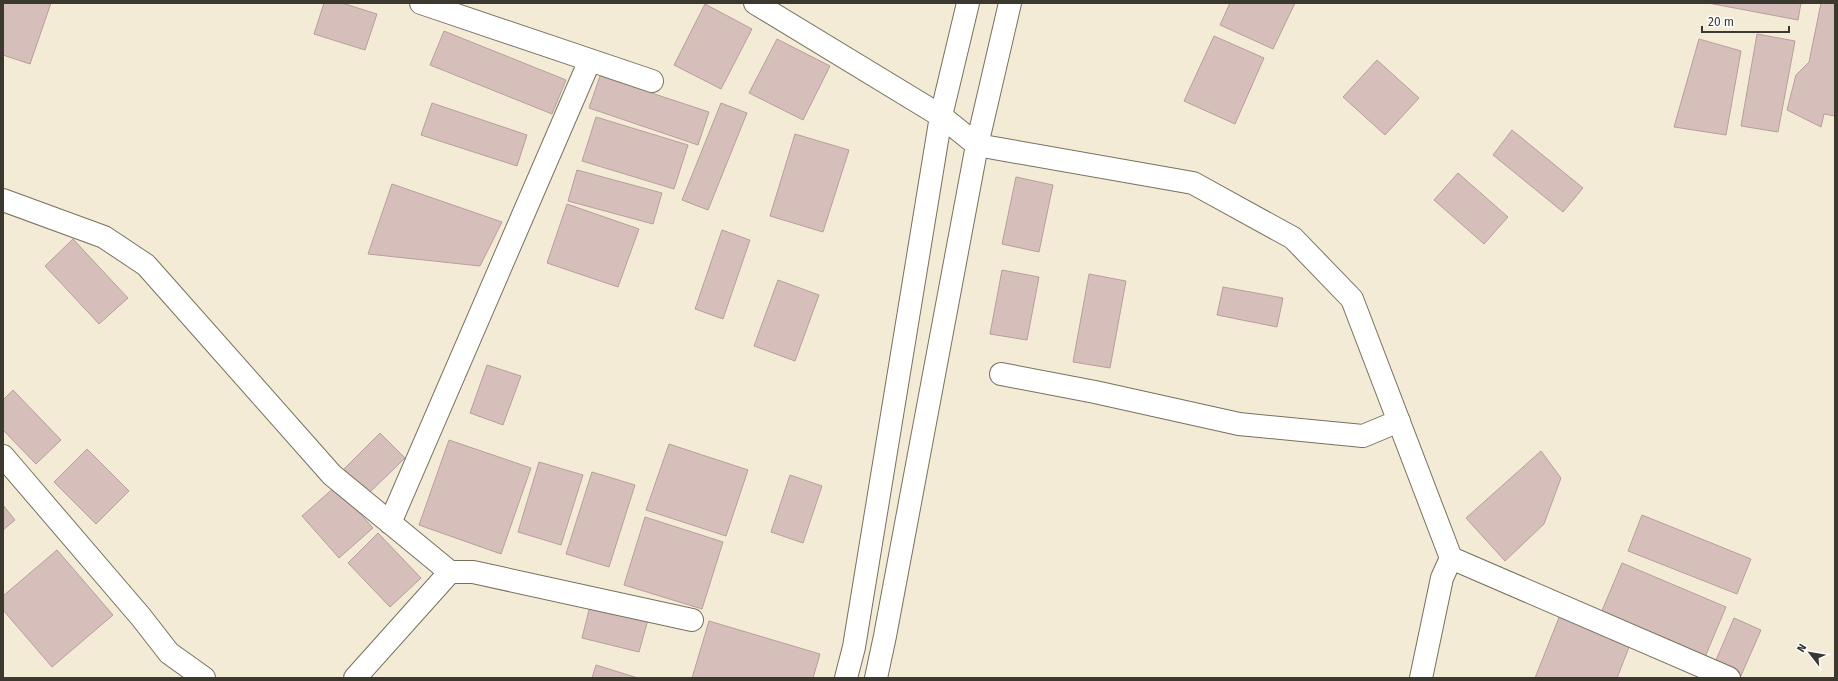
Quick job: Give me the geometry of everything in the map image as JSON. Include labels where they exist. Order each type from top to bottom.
[{"type":"street","points":[[421,3],[652,81]]},
{"type":"street","points":[[755,3],[940,116],[977,145],[1193,183],[1293,238],[1352,299],[1452,558],[1729,678]]},
{"type":"street","points":[[846,678],[854,647],[940,116],[968,3]]},
{"type":"street","points":[[876,678],[977,145],[1010,3]]},
{"type":"street","points":[[390,523],[590,60]]},
{"type":"street","points":[[3,200],[104,236],[146,265],[332,475],[450,572],[473,572],[692,620]]},
{"type":"street","points":[[1001,374],[1095,392],[1239,424],[1363,436],[1399,421]]},
{"type":"street","points":[[3,456],[141,617],[168,653],[204,678]]},
{"type":"street","points":[[1421,678],[1442,578],[1452,558]]},
{"type":"street","points":[[355,678],[450,572]]},
{"type":"building","points":[[3,3],[51,3],[30,64],[3,55]]},
{"type":"building","points":[[324,3],[342,3],[377,14],[365,50],[314,34]]},
{"type":"building","points":[[1230,3],[1295,3],[1273,49],[1220,25]]},
{"type":"building","points":[[1708,3],[1801,3],[1798,20]]},
{"type":"building","points":[[1821,3],[1835,3],[1835,116],[1824,114],[1821,127],[1787,110],[1796,75],[1809,62]]},
{"type":"building","points":[[705,4],[752,29],[721,89],[674,65]]},
{"type":"building","points":[[444,31],[566,80],[552,114],[430,65]]},
{"type":"building","points":[[1757,34],[1795,41],[1778,132],[1741,126]]},
{"type":"building","points":[[1214,36],[1264,58],[1235,124],[1184,101]]},
{"type":"building","points":[[777,39],[830,66],[803,120],[749,93]]},
{"type":"building","points":[[1699,39],[1741,51],[1726,135],[1674,127]]},
{"type":"building","points":[[1377,60],[1419,98],[1385,135],[1343,97]]},
{"type":"building","points":[[600,76],[709,112],[698,145],[589,108]]},
{"type":"building","points":[[432,103],[527,135],[517,166],[421,135]]},
{"type":"building","points":[[721,103],[747,113],[708,210],[682,200]]},
{"type":"building","points":[[596,117],[688,145],[674,189],[582,161]]},
{"type":"building","points":[[1512,130],[1583,188],[1563,212],[1493,155]]},
{"type":"building","points":[[795,134],[849,150],[823,232],[770,216]]},
{"type":"building","points":[[577,170],[662,193],[653,224],[568,201]]},
{"type":"building","points":[[1458,173],[1508,217],[1484,244],[1434,200]]},
{"type":"building","points":[[1016,177],[1053,185],[1039,252],[1002,244]]},
{"type":"building","points":[[392,184],[502,222],[480,266],[368,254]]},
{"type":"building","points":[[567,204],[639,229],[618,287],[547,263]]},
{"type":"building","points":[[722,230],[750,240],[723,319],[695,309]]},
{"type":"building","points":[[73,239],[128,298],[99,324],[45,266]]},
{"type":"building","points":[[1002,270],[1039,277],[1027,340],[990,334]]},
{"type":"building","points":[[1089,274],[1126,281],[1110,368],[1073,362]]},
{"type":"building","points":[[778,280],[819,295],[795,361],[754,346]]},
{"type":"building","points":[[1223,287],[1283,298],[1277,327],[1217,315]]},
{"type":"building","points":[[487,365],[521,376],[503,425],[470,413]]},
{"type":"building","points":[[13,390],[61,440],[36,464],[3,430],[3,400]]},
{"type":"building","points":[[380,433],[405,458],[365,497],[341,472]]},
{"type":"building","points":[[449,440],[531,468],[501,554],[419,525]]},
{"type":"building","points":[[669,444],[748,470],[726,536],[646,510]]},
{"type":"building","points":[[87,449],[129,491],[96,524],[54,482]]},
{"type":"building","points":[[1541,451],[1561,478],[1544,524],[1505,561],[1466,518]]},
{"type":"building","points":[[539,462],[583,475],[561,545],[518,532]]},
{"type":"building","points":[[592,472],[635,485],[609,567],[566,554]]},
{"type":"building","points":[[790,475],[822,486],[803,543],[771,532]]},
{"type":"building","points":[[336,486],[373,528],[339,558],[302,516]]},
{"type":"building","points":[[3,505],[15,520],[3,530]]},
{"type":"building","points":[[1642,515],[1751,559],[1737,594],[1628,551]]},
{"type":"building","points":[[645,517],[723,542],[702,609],[624,585]]},
{"type":"building","points":[[378,533],[421,578],[390,607],[348,563]]},
{"type":"building","points":[[57,550],[113,615],[52,667],[3,610],[3,596]]},
{"type":"building","points":[[1622,563],[1726,607],[1705,657],[1601,613]]},
{"type":"building","points":[[591,602],[649,616],[639,652],[582,638]]},
{"type":"building","points":[[1562,610],[1633,637],[1617,678],[1535,678]]},
{"type":"building","points":[[1734,618],[1761,630],[1740,678],[1713,667]]},
{"type":"building","points":[[709,621],[820,654],[813,678],[692,678]]},
{"type":"building","points":[[596,665],[638,678],[592,678]]}]
